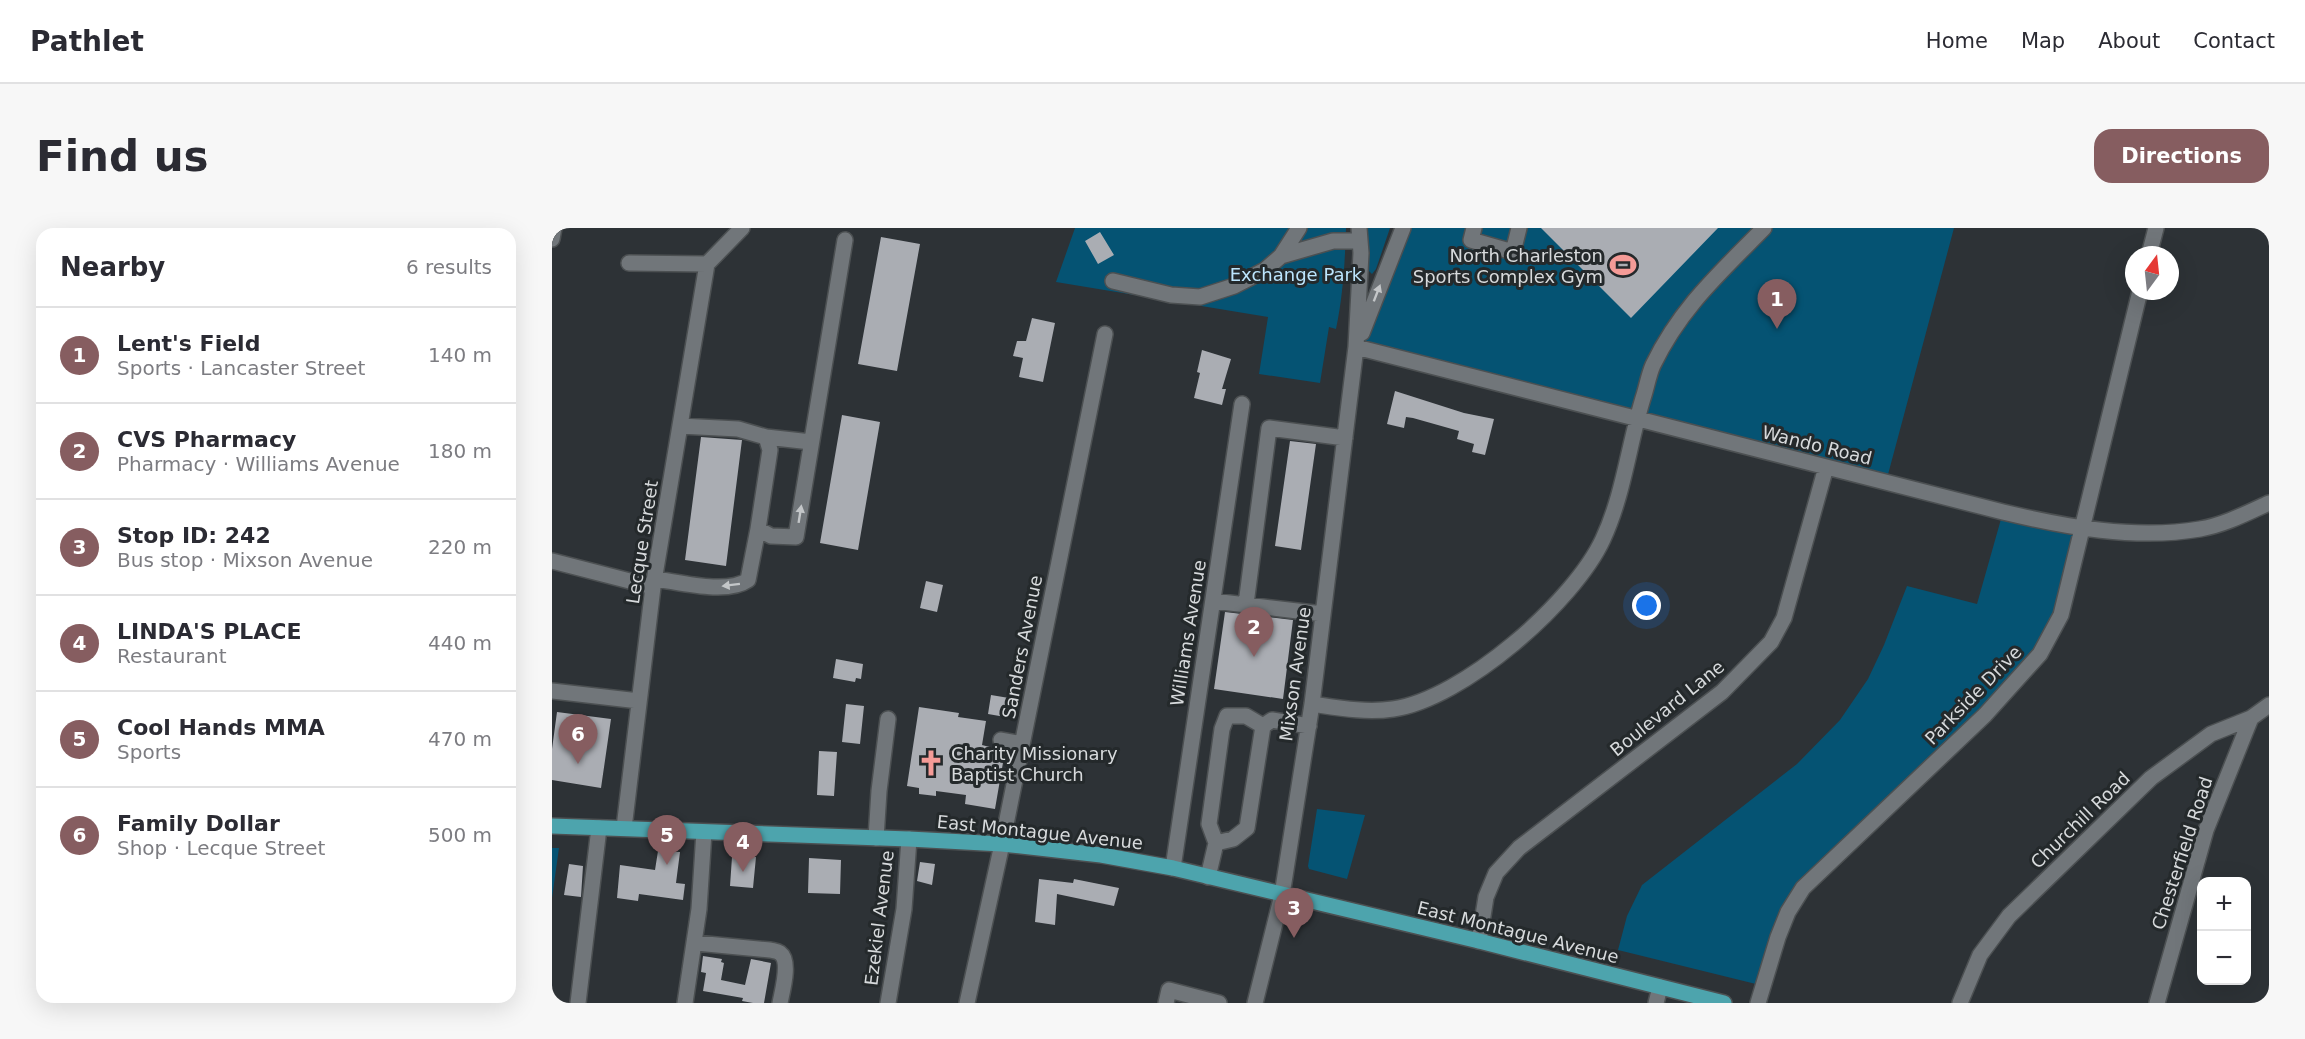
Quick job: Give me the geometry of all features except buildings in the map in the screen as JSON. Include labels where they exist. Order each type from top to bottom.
[{"type":"main road","name":"East Montague Avenue","points":[[552,826],[909,839],[1002,844],[1101,855],[1173,868],[1479,940],[1724,1003]]},
{"type":"street","points":[[552,239],[554,228]]},
{"type":"street","points":[[629,263],[707,264],[742,228]]},
{"type":"street","points":[[1113,281],[1171,295],[1200,297],[1234,286],[1265,270],[1281,256],[1299,228]]},
{"type":"street","points":[[1356,347],[1403,228]]},
{"type":"street","points":[[1474,228],[1471,240],[1513,252],[1519,228]]},
{"type":"street","points":[[1312,704],[1352,711],[1394,709],[1428,699],[1460,684],[1547,614],[1579,580],[1603,540],[1617,502],[1636,420],[1652,367],[1676,323],[1702,290],[1764,228]]},
{"type":"street","points":[[2151,246],[2156,228]]},
{"type":"street","points":[[1281,256],[1360,234],[1356,347]]},
{"type":"street","points":[[758,529],[771,536],[796,537],[845,240]]},
{"type":"street","name":"Lecque Street","points":[[624,828],[654,583],[707,264]]},
{"type":"street","name":"Parkside Drive","points":[[1758,1003],[1778,937],[1788,912],[1803,888],[1985,715],[2040,654],[2061,615],[2138,300]]},
{"type":"street","name":"Sanders Avenue","points":[[968,1003],[1105,334]]},
{"type":"street","name":"Wando Road","points":[[1356,347],[2014,515],[2081,529],[2139,533],[2201,529],[2241,516],[2269,503]]},
{"type":"street","name":"Mixson Avenue","points":[[1255,1003],[1282,895],[1309,726],[1356,347]]},
{"type":"street","name":"Williams Avenue","points":[[1173,868],[1242,404]]},
{"type":"street","points":[[680,426],[738,429],[768,443],[811,446]]},
{"type":"street","points":[[1246,604],[1269,428],[1345,438]]},
{"type":"street","points":[[552,561],[654,583],[722,587],[742,584],[748,580],[758,529],[768,443]]},
{"type":"street","name":"Boulevard Lane","points":[[1479,940],[1486,897],[1496,873],[1520,848],[1722,693],[1771,642],[1784,618],[1826,467]]},
{"type":"street","points":[[1213,600],[1323,614]]},
{"type":"street","points":[[552,691],[639,701]]},
{"type":"street","name":"Churchill Road","points":[[1960,1003],[1980,955],[2009,916],[2151,778],[2211,734],[2250,718],[2269,705]]},
{"type":"street","points":[[1208,877],[1216,843],[1209,824],[1227,716],[1246,716],[1263,726]]},
{"type":"street","name":"Chesterfield Road","points":[[2157,1003],[2206,830],[2250,718]]},
{"type":"street","points":[[876,838],[888,719]]},
{"type":"street","points":[[1216,843],[1233,839],[1247,828],[1263,726],[1272,720],[1309,726]]},
{"type":"street","points":[[1001,740],[1022,744]]},
{"type":"street","points":[[578,1003],[599,828]]},
{"type":"street","points":[[686,1003],[696,943],[704,832]]},
{"type":"street","name":"Ezekiel Avenue","points":[[888,1003],[904,909],[909,839]]},
{"type":"street","points":[[696,943],[770,950],[781,954],[785,960],[786,969],[780,1003]]},
{"type":"street","points":[[1656,1003],[1660,987]]},
{"type":"street","points":[[1166,1003],[1169,990],[1219,1003]]},
{"type":"green space","name":"Exchange Park","points":[[1075,228],[1346,228],[1343,279],[1336,329],[1329,327],[1320,383],[1259,374],[1268,317],[1056,282]]},
{"type":"green space","points":[[1368,228],[1390,228],[1376,269],[1372,274],[1367,269]]},
{"type":"green space","points":[[1403,228],[1954,228],[1886,482],[1356,347]]},
{"type":"green space","points":[[2003,512],[2081,529],[2061,615],[2040,654],[1803,888],[1764,986],[1618,950],[1627,916],[1642,885],[1797,764],[1840,720],[1868,679],[1907,586],[1977,604]]},
{"type":"green space","points":[[1317,809],[1365,815],[1347,879],[1309,869]]},
{"type":"green space","points":[[552,848],[559,848],[552,898]]},
{"type":"place","name":"North Charleston Sports Complex Gym","points":[[1623,265]]},
{"type":"place","name":"Lent's Field","points":[[1777,329]]},
{"type":"place","name":"CVS Pharmacy","points":[[1254,657]]},
{"type":"place","name":"Charity Missionary Baptist Church","points":[[931,763]]},
{"type":"place","name":"Family Dollar","points":[[578,764]]},
{"type":"place","name":"Cool Hands MMA","points":[[667,865]]},
{"type":"place","name":"LINDA'S PLACE","points":[[743,872]]},
{"type":"place","name":"Stop ID: 242","points":[[1294,938]]}]
